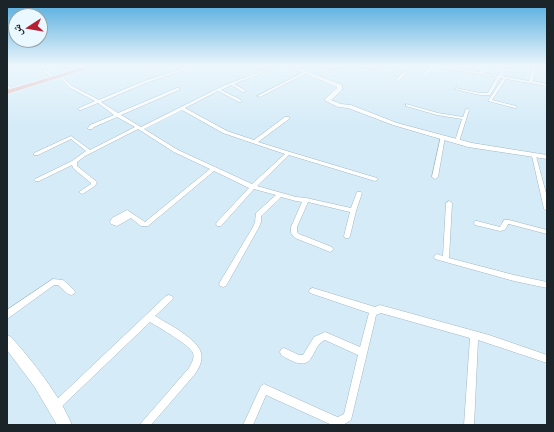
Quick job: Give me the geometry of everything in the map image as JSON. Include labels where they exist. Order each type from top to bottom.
[{"type":"main road","points":[[10,91],[26,86]]},
{"type":"street","points":[[70,86],[98,101],[139,129],[176,151],[253,187],[296,200],[306,200],[353,211]]},
{"type":"street","points":[[80,109],[138,86]]},
{"type":"street","points":[[37,180],[74,162],[90,152],[226,86]]},
{"type":"street","points":[[235,86],[244,91]]},
{"type":"street","points":[[259,96],[279,86]]},
{"type":"street","points":[[337,86],[341,88],[327,98],[329,102],[342,106],[350,106],[395,124],[457,141],[500,151],[547,157]]},
{"type":"street","points":[[456,89],[486,94],[491,92],[496,86]]},
{"type":"street","points":[[498,86],[490,101],[515,107]]},
{"type":"street","points":[[90,128],[116,114],[178,89]]},
{"type":"street","points":[[218,90],[240,102]]},
{"type":"street","points":[[408,105],[438,114],[463,118]]},
{"type":"street","points":[[182,108],[225,132],[375,180]]},
{"type":"street","points":[[457,141],[463,118],[467,110]]},
{"type":"street","points":[[255,142],[286,118]]},
{"type":"street","points":[[36,154],[71,137],[90,152]]},
{"type":"street","points":[[435,177],[444,137]]},
{"type":"street","points":[[219,224],[253,187],[288,153]]},
{"type":"street","points":[[534,156],[547,209]]},
{"type":"street","points":[[74,162],[75,166],[94,182],[93,185],[82,192]]},
{"type":"street","points":[[131,215],[143,224],[146,224],[213,169]]},
{"type":"street","points":[[347,236],[359,192]]},
{"type":"street","points":[[223,284],[256,226],[258,222],[258,215],[266,206],[273,204],[279,195]]},
{"type":"street","points":[[306,200],[294,227],[294,233],[297,236],[330,249]]},
{"type":"street","points":[[446,259],[449,203]]},
{"type":"street","points":[[477,222],[500,229],[503,228],[506,222],[509,222],[547,232]]},
{"type":"street","points":[[438,257],[514,278],[547,285]]},
{"type":"street","points":[[7,315],[53,282],[60,282],[71,292]]},
{"type":"street","points":[[313,291],[375,311],[380,309],[474,335],[547,359]]},
{"type":"street","points":[[55,407],[169,298]]},
{"type":"street","points":[[248,425],[264,389],[334,422],[339,422],[348,417],[371,320],[375,311]]},
{"type":"street","points":[[145,425],[192,371],[198,355],[193,347],[149,317]]},
{"type":"street","points":[[469,425],[474,335]]},
{"type":"street","points":[[284,352],[299,359],[305,359],[308,356],[313,343],[318,337],[325,336],[363,353]]},
{"type":"street","points":[[9,347],[20,354],[65,425]]}]
